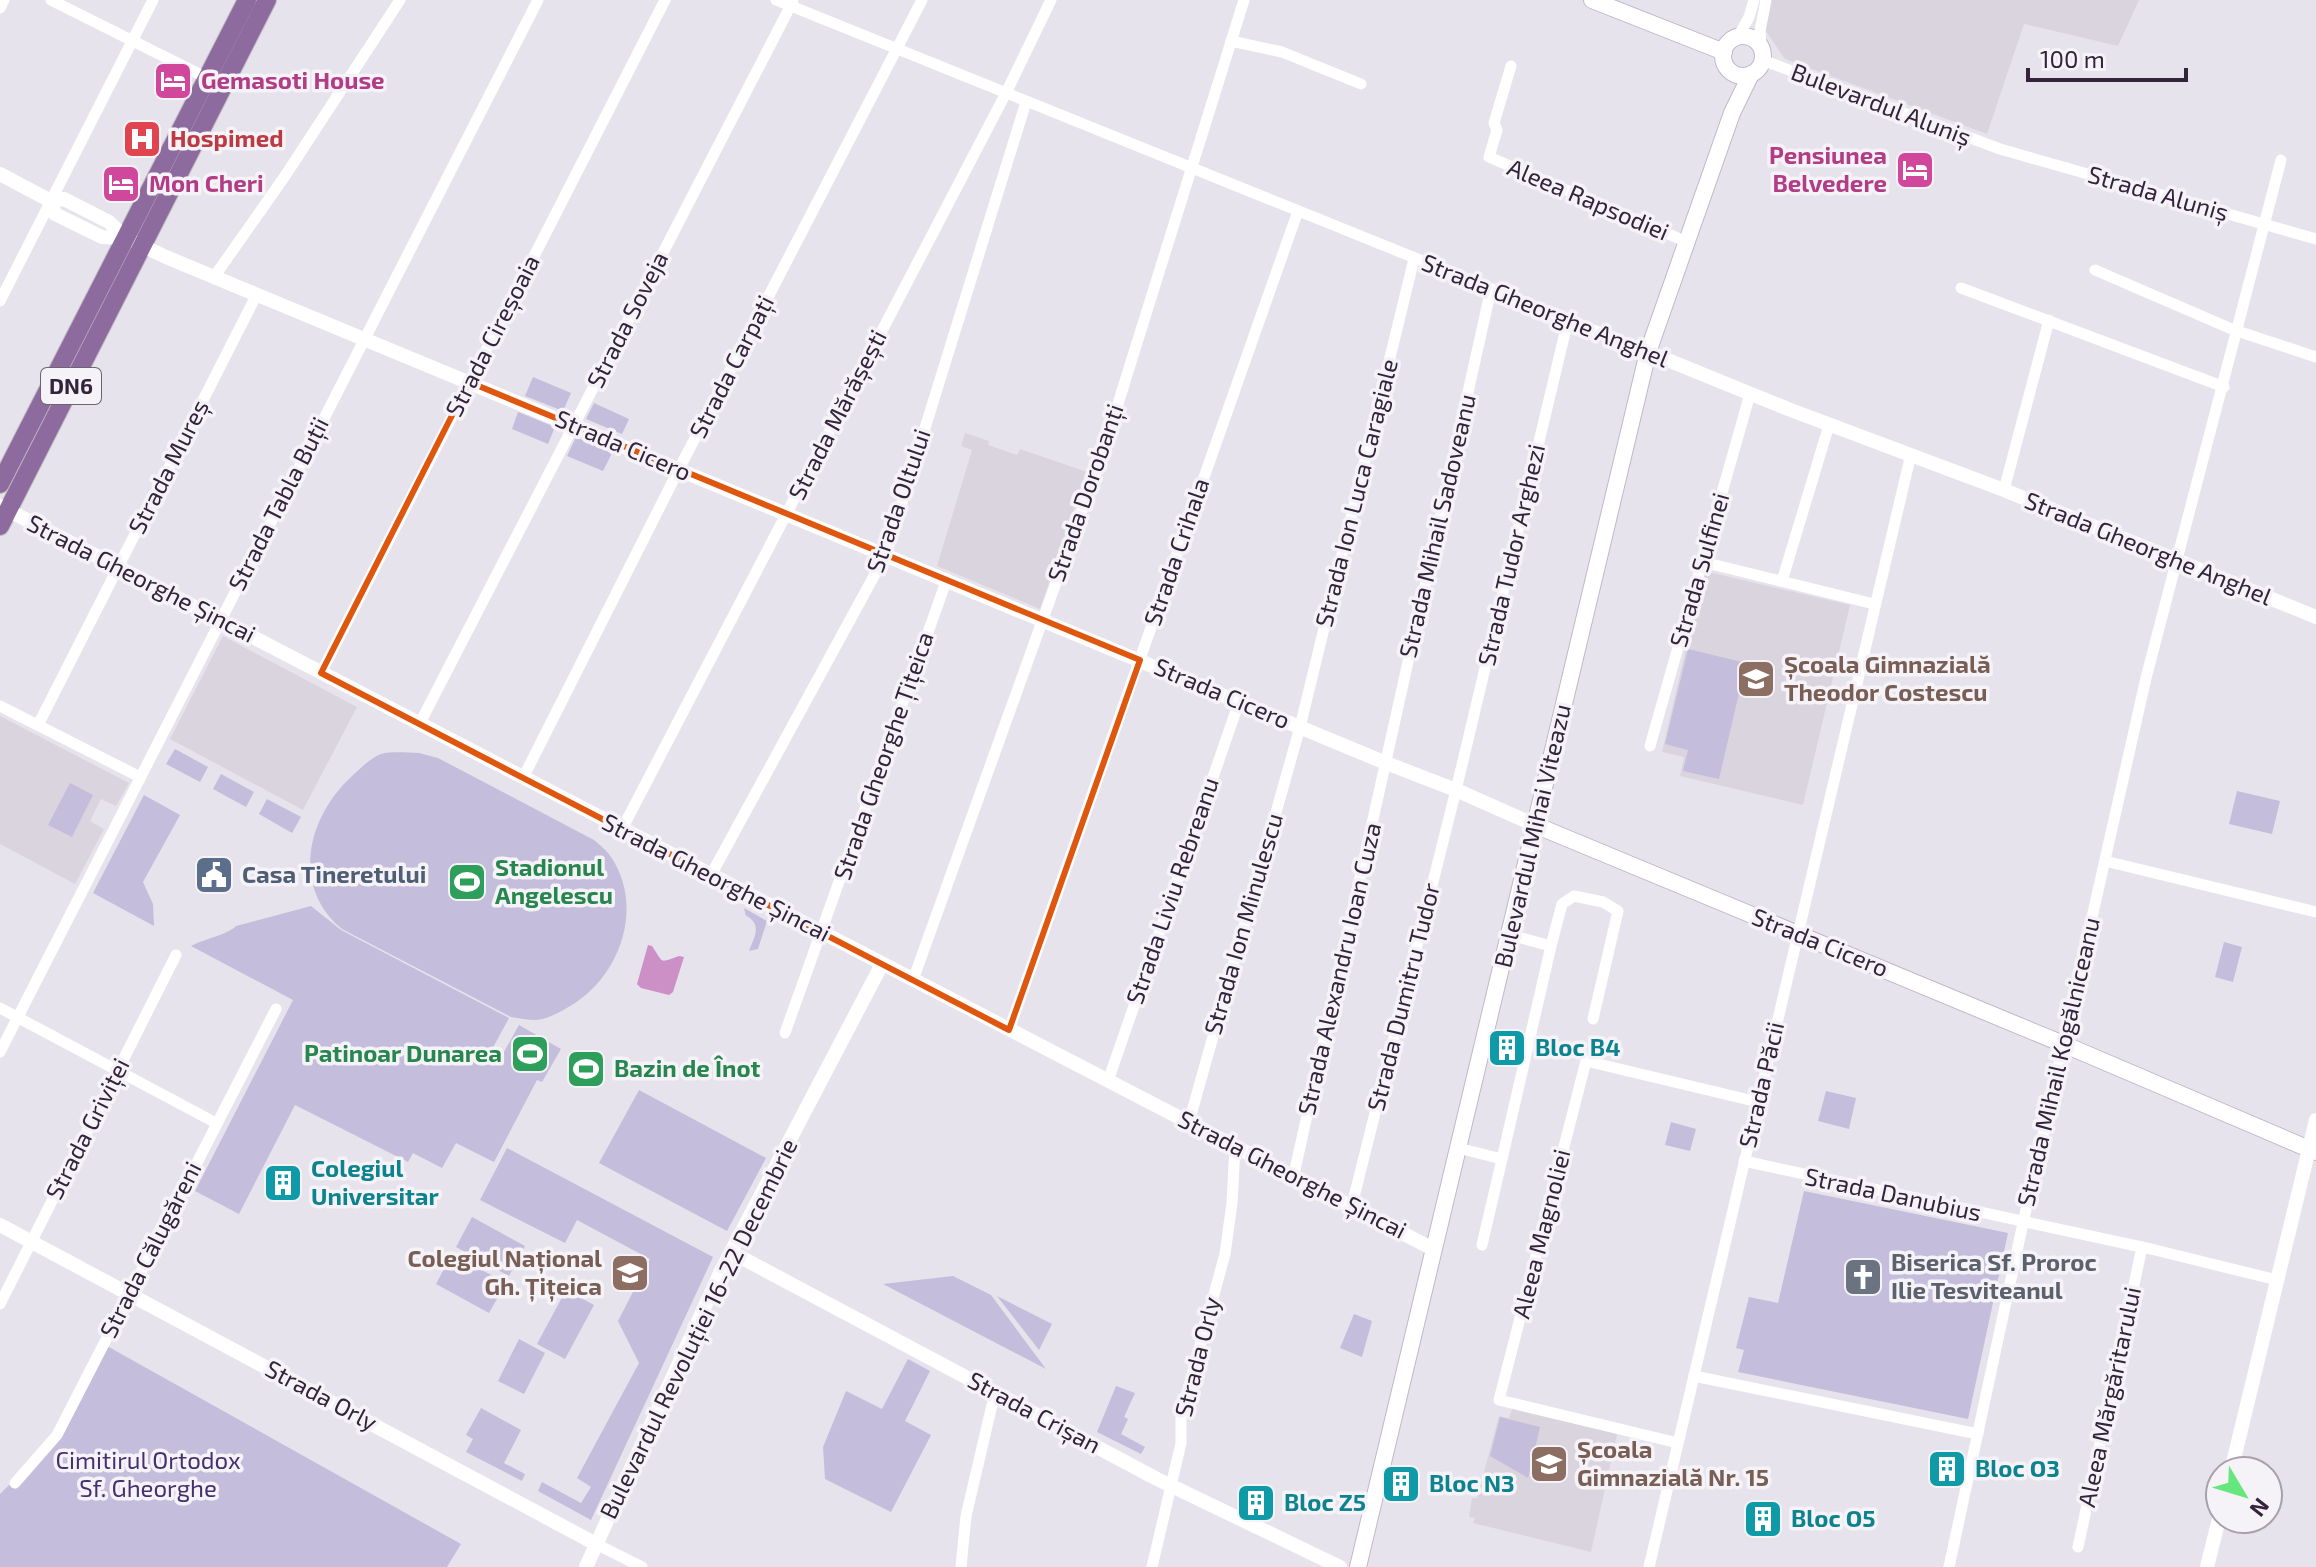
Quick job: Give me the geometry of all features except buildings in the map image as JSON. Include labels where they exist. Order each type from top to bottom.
[{"type":"main road","name":"DN6","points":[[3,514],[135,242],[207,78],[247,0]]},
{"type":"main road","name":"DN6","points":[[0,484],[267,0]]},
{"type":"main road","points":[[1592,0],[1726,60],[1738,75],[1751,74]]},
{"type":"main road","points":[[1726,60],[1729,42],[1738,37],[1749,37],[1762,54]]},
{"type":"main road","name":"Bulevardul Mihai Viteazu","points":[[1358,1567],[1648,352],[1732,113],[1762,54]]},
{"type":"main road","name":"Bulevardul Mihai Viteazu","points":[[1726,60],[1732,82],[1732,113]]},
{"type":"main road","name":"Strada Cicero","points":[[1535,825],[2312,1151]]},
{"type":"street","points":[[0,8],[4,0]]},
{"type":"street","points":[[51,0],[207,78]]},
{"type":"street","points":[[0,301],[153,0]]},
{"type":"street","points":[[214,277],[285,176],[400,0]]},
{"type":"street","name":"Strada Tabla Buții","points":[[0,1052],[538,0]]},
{"type":"street","name":"Strada Cireșoaia","points":[[321,673],[665,0]]},
{"type":"street","name":"Strada Gheorghe Anghel","points":[[776,0],[792,3],[1026,102],[1750,394],[2004,490],[2316,617]]},
{"type":"street","name":"Strada Carpați","points":[[523,778],[922,0]]},
{"type":"street","name":"Strada Mărășești","points":[[622,829],[1006,93],[1051,0]]},
{"type":"street","name":"Strada Dorobanți","points":[[913,980],[1102,455],[1244,0]]},
{"type":"street","points":[[1738,37],[1754,0]]},
{"type":"street","points":[[1762,54],[1760,31],[1766,0]]},
{"type":"street","name":"Strada Soveja","points":[[419,725],[792,3]]},
{"type":"street","points":[[1231,41],[1282,52],[1361,84]]},
{"type":"street","name":"Bulevardul Aluniș","points":[[1762,54],[2000,149]]},
{"type":"street","name":"Aleea Rapsodiei","points":[[1511,66],[1494,123],[1497,130],[1489,157],[1687,242]]},
{"type":"street","name":"Strada Oltului","points":[[711,875],[886,554],[1026,102]]},
{"type":"street","name":"Strada Aluniș","points":[[2000,149],[2316,239]]},
{"type":"street","name":"Strada Mihail Kogălniceanu","points":[[1949,1567],[2146,678],[2224,387],[2234,330],[2281,160]]},
{"type":"street","name":"Strada Cicero","points":[[0,174],[51,201],[55,214],[102,237],[135,242],[1535,825]]},
{"type":"street","name":"Strada Crihala","points":[[1009,1030],[1298,211]]},
{"type":"street","name":"Strada Ion Luca Caragiale","points":[[1300,727],[1414,259]]},
{"type":"street","points":[[2095,270],[2234,330],[2316,357]]},
{"type":"street","points":[[1961,288],[2224,387]]},
{"type":"street","name":"Strada Mihail Sadoveanu","points":[[1386,763],[1491,289]]},
{"type":"street","name":"Strada Mureș","points":[[38,725],[257,294]]},
{"type":"street","name":"Strada Tudor Arghezi","points":[[1456,790],[1568,320]]},
{"type":"street","points":[[2004,490],[2049,320]]},
{"type":"street","name":"Strada Sulfinei","points":[[1650,746],[1750,394]]},
{"type":"street","points":[[1782,581],[1829,425]]},
{"type":"street","name":"Strada Păcii","points":[[1649,1567],[1911,454]]},
{"type":"street","name":"Strada Gheorghe Șincai","points":[[3,514],[220,620],[1009,1030],[1294,1174],[1433,1249]]},
{"type":"street","points":[[1703,562],[1874,604]]},
{"type":"street","name":"Strada Gheorghe Țițeica","points":[[785,1033],[947,579]]},
{"type":"street","name":"Strada Liviu Rebreanu","points":[[1108,1081],[1239,702]]},
{"type":"street","points":[[0,706],[140,777]]},
{"type":"street","name":"Strada Ion Minulescu","points":[[1189,1122],[1300,727]]},
{"type":"street","name":"Strada Alexandru Ioan Cuza","points":[[1294,1174],[1386,763]]},
{"type":"street","name":"Strada Dumitru Tudor","points":[[1352,1205],[1456,790]]},
{"type":"street","points":[[2105,861],[2316,912]]},
{"type":"street","points":[[1482,1245],[1562,904],[1574,896],[1603,902],[1618,911],[1593,1019]]},
{"type":"street","points":[[1510,935],[1551,946]]},
{"type":"street","name":"Strada Griviței","points":[[0,1304],[176,955]]},
{"type":"street","name":"Bulevardul Revoluției 16-22 Decembrie","points":[[586,1567],[731,1252],[882,964]]},
{"type":"street","points":[[0,1008],[216,1123]]},
{"type":"street","name":"Strada Călugăreni","points":[[15,1483],[57,1435],[276,1009]]},
{"type":"street","name":"Aleea Magnoliei","points":[[1678,1443],[1499,1400],[1586,1061],[1758,1102]]},
{"type":"street","points":[[2235,1455],[2312,1151],[2316,1120]]},
{"type":"street","name":"Strada Orly","points":[[1152,1567],[1181,1443],[1181,1415],[1228,1238],[1235,1146]]},
{"type":"street","points":[[1458,1148],[1502,1159]]},
{"type":"street","name":"Strada Danubius","points":[[1744,1161],[2142,1247],[2277,1280]]},
{"type":"street","name":"Strada Orly","points":[[0,1225],[642,1567]]},
{"type":"street","name":"Aleea Mărgăritarului","points":[[2078,1547],[2142,1247]]},
{"type":"street","name":"Strada Crișan","points":[[731,1252],[1169,1485],[1340,1567]]},
{"type":"street","points":[[1694,1376],[1978,1434]]},
{"type":"street","points":[[961,1567],[966,1516],[992,1405],[998,1394]]},
{"type":"street","points":[[2207,1567],[2215,1535]]},
{"type":"highlighted area","points":[[469,382],[1140,660],[1009,1030],[321,673]]},
{"type":"shaded area","points":[[1771,0],[2139,0],[2118,46],[2024,24],[1987,134],[1785,59],[1765,30]]},
{"type":"shaded area","points":[[965,433],[1017,455],[1020,449],[1087,472],[1040,609],[937,566],[972,450],[961,446]]},
{"type":"shaded area","name":"Școala Gimnazială Theodor Costescu","points":[[1704,571],[1850,605],[1803,805],[1680,776],[1684,757],[1662,752]]},
{"type":"shaded area","points":[[223,636],[357,707],[303,810],[170,739]]},
{"type":"shaded area","points":[[0,716],[129,783],[116,806],[101,799],[90,821],[104,829],[75,884],[0,844]]},
{"type":"shaded area","points":[[648,945],[662,960],[684,957],[673,992],[669,995],[641,988],[637,984]]},
{"type":"shaded area","name":"Școala Gimnazială Nr. 15","points":[[1513,1406],[1618,1430],[1591,1552],[1473,1523],[1475,1518],[1469,1517],[1472,1498],[1477,1498],[1499,1416],[1509,1418]]},
{"type":"green space","points":[[533,377],[571,393],[563,411],[525,396]]},
{"type":"green space","points":[[594,403],[629,419],[622,434],[586,419]]},
{"type":"green space","points":[[518,412],[555,427],[548,444],[512,429]]},
{"type":"green space","points":[[576,437],[612,453],[603,471],[567,456]]},
{"type":"green space","points":[[1688,649],[1746,663],[1719,779],[1683,771],[1688,750],[1665,744]]},
{"type":"green space","points":[[175,749],[208,767],[200,782],[166,764]]},
{"type":"green space","name":"Stadionul Angelescu","points":[[390,753],[419,753],[438,758],[594,840],[611,857],[621,876],[626,896],[623,937],[605,974],[575,1003],[541,1019],[511,1017],[342,929],[326,912],[316,893],[311,873],[315,832],[324,812],[351,777],[373,758]]},
{"type":"green space","points":[[221,774],[254,792],[246,807],[213,789]]},
{"type":"green space","points":[[70,783],[93,795],[72,837],[48,825]]},
{"type":"green space","points":[[2237,791],[2280,801],[2272,834],[2229,824]]},
{"type":"green space","points":[[144,795],[180,815],[143,882],[153,904],[154,926],[93,893]]},
{"type":"green space","points":[[267,799],[301,817],[292,833],[259,814]]},
{"type":"green space","points":[[311,906],[341,930],[509,1018],[490,1053],[500,1059],[519,1025],[561,1049],[542,1082],[537,1080],[494,1162],[456,1143],[442,1168],[413,1153],[408,1162],[295,1105],[239,1214],[195,1191],[293,1000],[191,946],[236,926]]},
{"type":"green space","points":[[744,908],[767,921],[758,949],[749,951],[755,926]]},
{"type":"green space","points":[[2224,942],[2242,947],[2233,982],[2215,977]]},
{"type":"green space","points":[[639,1090],[766,1158],[727,1231],[599,1163]]},
{"type":"green space","points":[[1826,1091],[1856,1098],[1849,1129],[1818,1121]]},
{"type":"green space","points":[[1671,1122],[1696,1129],[1690,1151],[1665,1145]]},
{"type":"green space","points":[[507,1148],[713,1257],[591,1520],[538,1491],[542,1482],[581,1503],[591,1487],[577,1478],[639,1363],[618,1321],[650,1259],[577,1220],[565,1243],[480,1200]]},
{"type":"green space","points":[[1804,1191],[2008,1233],[1968,1419],[1738,1372],[1744,1350],[1736,1348],[1749,1297],[1778,1303]]},
{"type":"green space","points":[[472,1217],[525,1246],[509,1276],[456,1247]]},
{"type":"green space","points":[[452,1254],[506,1283],[489,1313],[436,1284]]},
{"type":"green space","points":[[953,1276],[991,1295],[1046,1369],[883,1284]]},
{"type":"green space","points":[[566,1290],[594,1305],[565,1359],[537,1344]]},
{"type":"green space","points":[[997,1296],[1052,1324],[1039,1350]]},
{"type":"green space","points":[[1354,1314],[1372,1321],[1362,1357],[1340,1348]]},
{"type":"green space","points":[[519,1339],[545,1353],[524,1394],[498,1381]]},
{"type":"green space","name":"Cimitirul Ortodox Sf. Gheorghe","points":[[107,1346],[461,1544],[447,1567],[0,1567],[0,1494],[9,1485],[16,1489],[60,1437]]},
{"type":"green space","points":[[908,1359],[930,1371],[905,1421],[931,1435],[891,1512],[825,1479],[823,1447],[846,1391],[882,1409]]},
{"type":"green space","points":[[1116,1386],[1135,1393],[1124,1417],[1128,1419],[1121,1434],[1145,1447],[1141,1454],[1097,1432]]},
{"type":"green space","points":[[481,1408],[521,1430],[504,1463],[525,1474],[522,1481],[466,1452],[473,1439],[466,1435]]},
{"type":"green space","points":[[1500,1417],[1540,1427],[1528,1478],[1490,1456]]},
{"type":"place","name":"Gemasoti House","points":[[173,81]]},
{"type":"place","name":"Hospimed","points":[[142,139]]},
{"type":"place","name":"Pensiunea Belvedere","points":[[1915,170]]},
{"type":"place","name":"Mon Cheri","points":[[121,184]]},
{"type":"place","name":"Școala Gimnazială Theodor Costescu","points":[[1756,679]]},
{"type":"place","name":"Casa Tineretului","points":[[214,875]]},
{"type":"place","name":"Stadionul Angelescu","points":[[467,882]]},
{"type":"place","name":"Bloc B4","points":[[1507,1048]]},
{"type":"place","name":"Patinoar Dunarea","points":[[530,1054]]},
{"type":"place","name":"Bazin de Înot","points":[[586,1069]]},
{"type":"place","name":"Colegiul Universitar","points":[[283,1183]]},
{"type":"place","name":"Colegiul Național Gh. Țițeica","points":[[630,1273]]},
{"type":"place","name":"Biserica Sf. Proroc Ilie Tesviteanul","points":[[1863,1277]]},
{"type":"place","name":"Școala Gimnazială Nr. 15","points":[[1549,1464]]},
{"type":"place","name":"Bloc O3","points":[[1947,1469]]},
{"type":"place","name":"Bloc N3","points":[[1401,1484]]},
{"type":"place","name":"Bloc Z5","points":[[1256,1503]]},
{"type":"place","name":"Bloc O5","points":[[1763,1519]]}]
